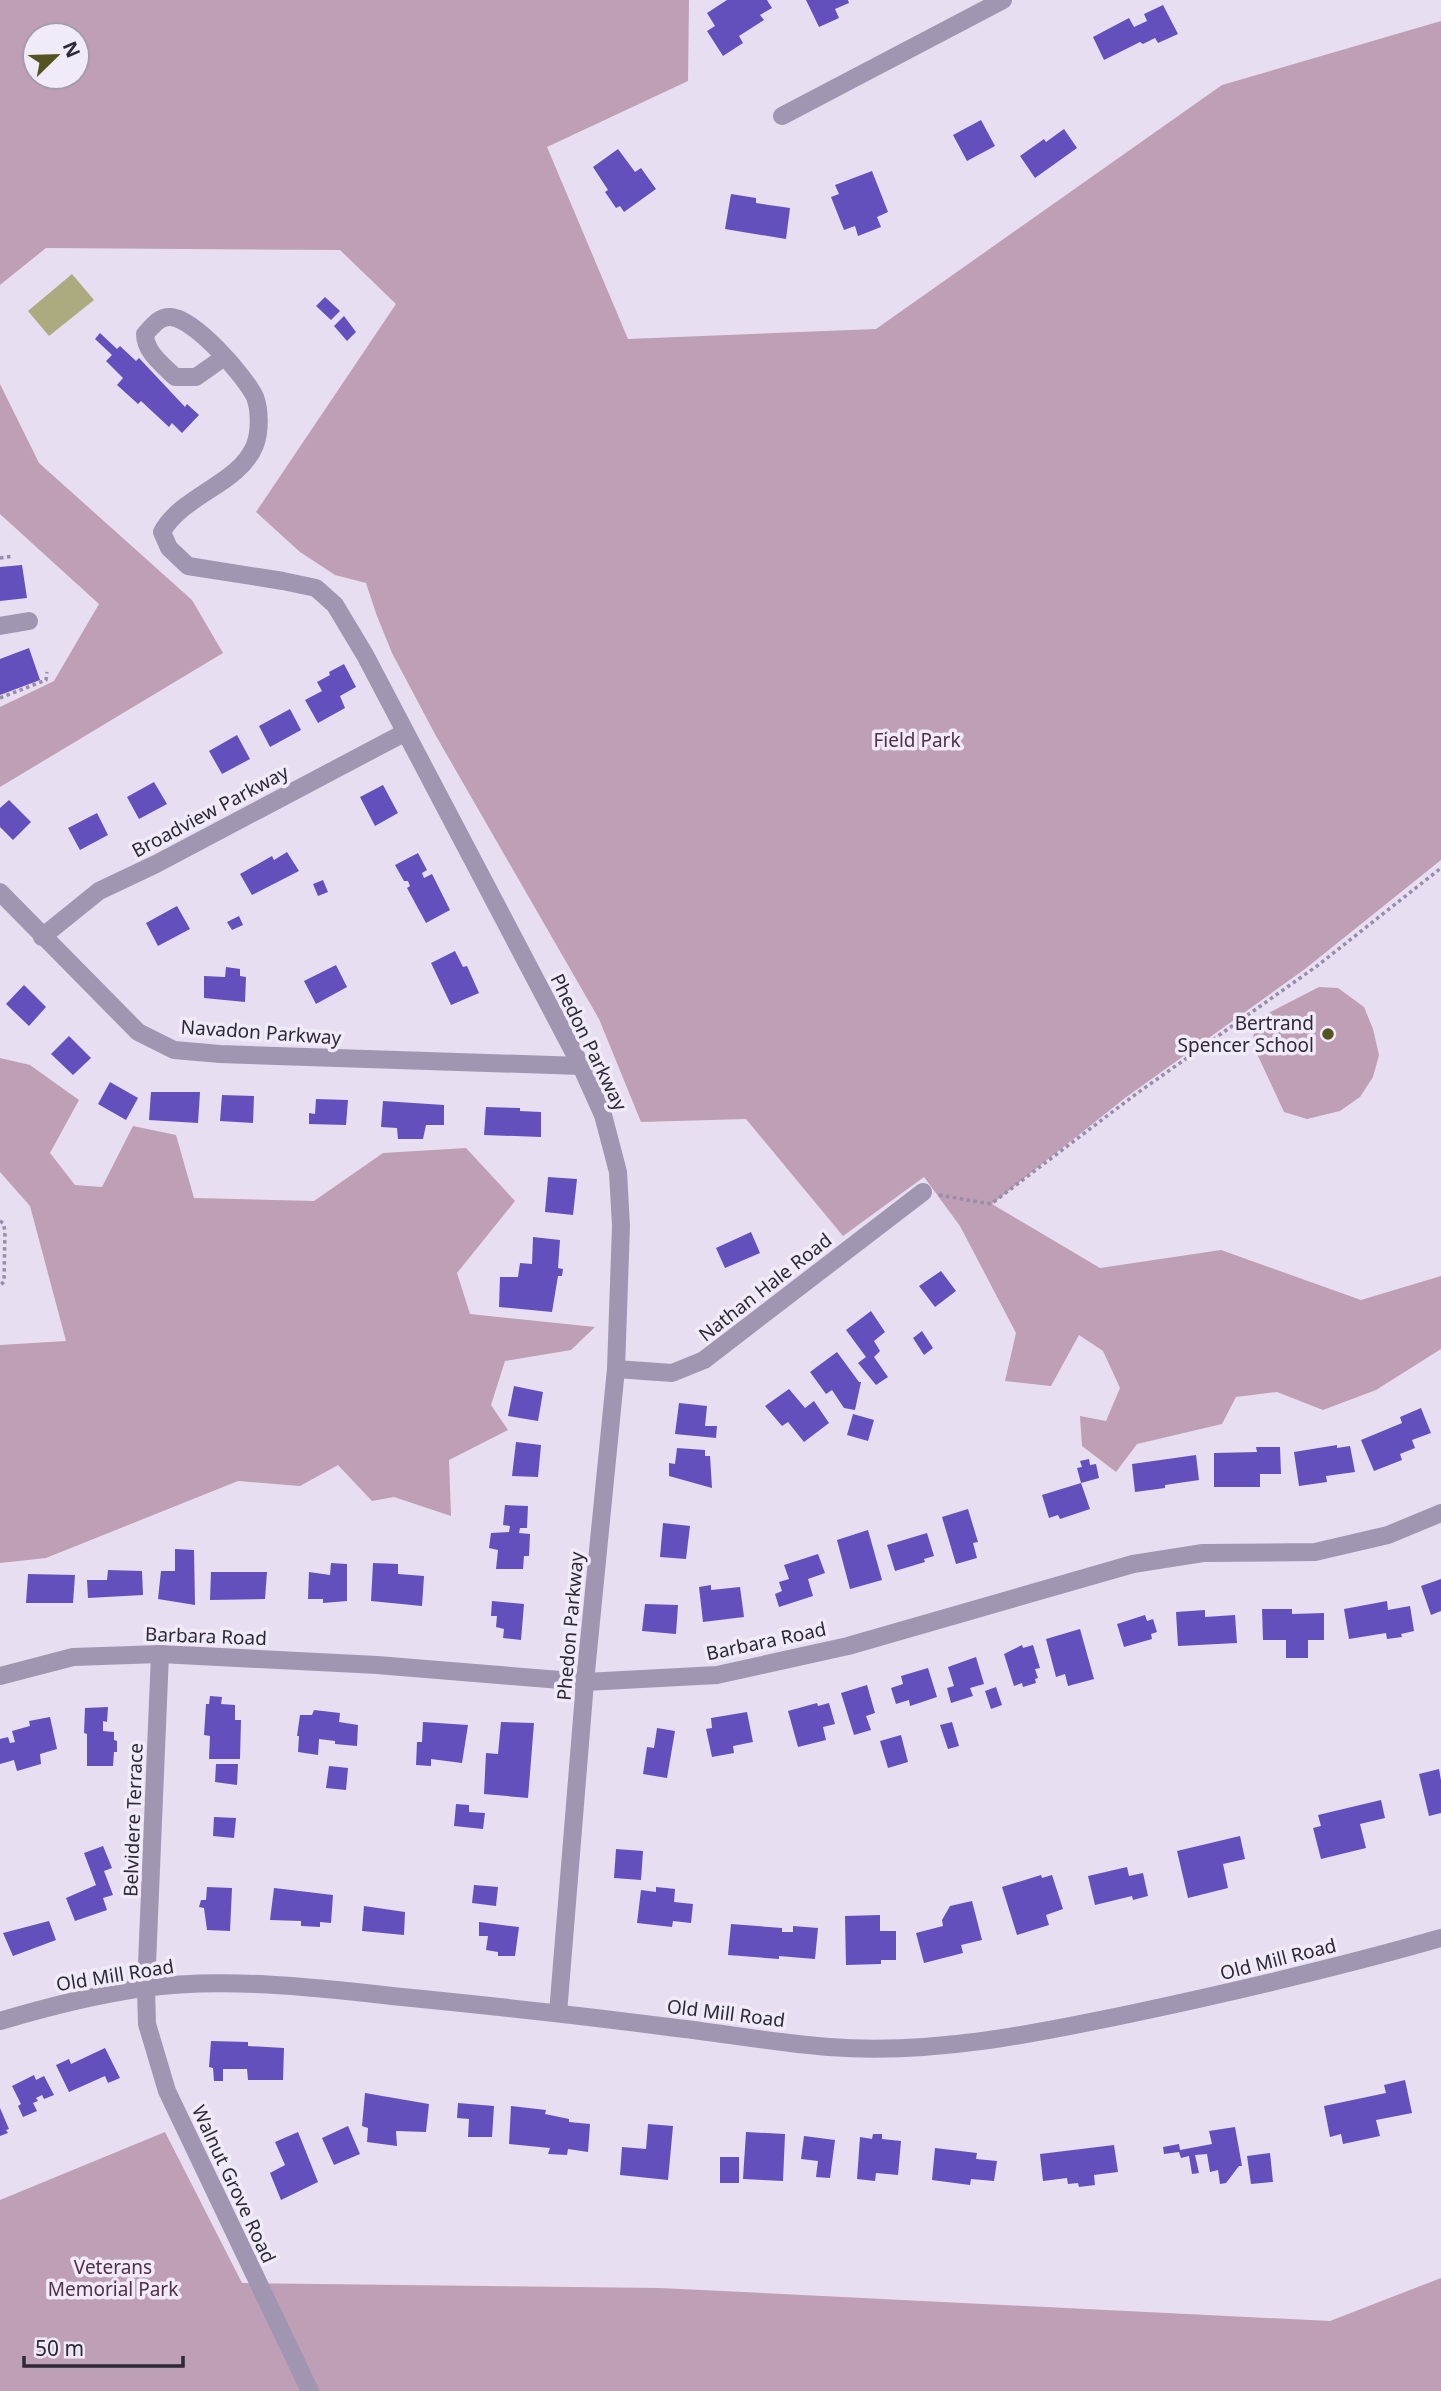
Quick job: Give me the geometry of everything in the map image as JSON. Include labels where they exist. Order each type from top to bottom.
[{"type":"street","points":[[782,116],[1003,0]]},
{"type":"street","name":"Phedon Parkway","points":[[223,358],[241,376],[256,399],[259,421],[255,445],[240,467],[169,518],[162,531],[169,548],[188,566],[316,588],[335,605],[365,655],[581,1066],[604,1115],[618,1172],[621,1226],[616,1370],[585,1682],[558,2013]]},
{"type":"street","points":[[0,626],[29,621]]},
{"type":"street","name":"Broadview Parkway","points":[[42,937],[99,891],[156,864],[404,733]]},
{"type":"street","name":"Navadon Parkway","points":[[0,892],[138,1032],[174,1050],[220,1054],[581,1066]]},
{"type":"street","name":"Nathan Hale Road","points":[[616,1370],[672,1373],[704,1360],[923,1192]]},
{"type":"street","name":"Barbara Road","points":[[0,1676],[73,1657],[160,1654],[377,1665],[585,1682],[717,1675],[848,1646],[1133,1564],[1203,1553],[1315,1552],[1388,1535],[1441,1513]]},
{"type":"street","name":"Belvidere Terrace","points":[[146,1988],[160,1654]]},
{"type":"street","name":"Old Mill Road","points":[[0,2021],[70,2001],[146,1988],[293,1985],[558,2013],[830,2047],[913,2048],[995,2040],[1097,2021],[1241,1990],[1441,1938]]},
{"type":"street","name":"Walnut Grove Road","points":[[146,1988],[146,2024],[167,2091],[310,2391]]},
{"type":"path","points":[[0,558],[13,556]]},
{"type":"path","points":[[0,698],[46,680],[47,672]]},
{"type":"path","points":[[923,1192],[991,1204],[1136,1094],[1317,966],[1441,869]]},
{"type":"path","points":[[0,1221],[5,1231],[4,1282],[0,1285]]},
{"type":"green space","name":"Field Park","points":[[0,0],[689,0],[688,81],[547,147],[628,339],[876,329],[1222,85],[1441,21],[1441,860],[1305,969],[1125,1098],[992,1204],[1100,1268],[1221,1250],[1361,1300],[1441,1276],[1441,1349],[1376,1390],[1323,1410],[1277,1392],[1236,1397],[1222,1424],[1137,1444],[1116,1472],[1082,1446],[1080,1416],[1106,1421],[1120,1388],[1103,1351],[1079,1335],[1051,1386],[1005,1381],[1016,1333],[960,1226],[924,1177],[843,1236],[746,1119],[641,1122],[599,1019],[436,736],[392,653],[366,583],[335,575],[300,552],[256,512],[396,304],[340,250],[46,248],[0,285]]},
{"type":"green space","points":[[0,384],[39,463],[192,600],[223,653],[0,787],[0,707],[54,681],[99,604],[0,514]]},
{"type":"green space","points":[[1319,987],[1338,988],[1364,1007],[1379,1055],[1373,1077],[1360,1097],[1340,1111],[1307,1119],[1284,1112],[1252,1043],[1257,1019]]},
{"type":"green space","points":[[0,1058],[30,1065],[79,1100],[50,1153],[75,1185],[102,1187],[133,1126],[176,1135],[194,1198],[314,1201],[383,1153],[466,1148],[515,1201],[457,1273],[470,1314],[595,1327],[571,1350],[505,1361],[491,1405],[508,1430],[449,1460],[451,1516],[394,1497],[372,1501],[338,1465],[300,1486],[238,1481],[46,1558],[0,1563],[0,1345],[66,1341],[30,1206],[0,1172]]},
{"type":"green space","name":"Veterans Memorial Park","points":[[165,2132],[242,2283],[660,2288],[1330,2321],[1441,2278],[1441,2391],[0,2391],[0,2200]]},
{"type":"shaded area","points":[[72,274],[94,300],[49,336],[28,311]]},
{"type":"building","points":[[727,0],[767,0],[772,8],[760,15],[764,20],[739,36],[743,43],[723,56],[707,31],[715,26],[707,13]]},
{"type":"building","points":[[806,0],[848,0],[849,3],[835,9],[839,18],[819,27]]},
{"type":"building","points":[[1163,5],[1178,34],[1158,43],[1155,38],[1143,44],[1140,42],[1104,60],[1093,37],[1129,18],[1134,27],[1147,21],[1144,14]]},
{"type":"building","points":[[981,120],[995,146],[967,161],[953,135]]},
{"type":"building","points":[[1064,129],[1077,148],[1035,178],[1020,156]]},
{"type":"building","points":[[618,149],[635,172],[641,168],[656,189],[624,212],[620,206],[616,208],[593,167]]},
{"type":"building","points":[[872,171],[888,212],[877,217],[881,227],[858,236],[855,226],[844,230],[831,197],[839,194],[835,185]]},
{"type":"building","points":[[731,194],[756,198],[756,203],[790,208],[786,239],[725,229]]},
{"type":"building","points":[[325,297],[340,311],[331,320],[316,306]]},
{"type":"building","points":[[344,316],[356,332],[347,341],[334,326]]},
{"type":"building","points":[[100,333],[117,349],[120,346],[136,361],[139,358],[185,407],[187,404],[199,415],[182,433],[172,423],[169,427],[141,401],[138,404],[117,385],[123,378],[106,361],[112,355],[95,339]]},
{"type":"building","points":[[22,565],[27,598],[0,601],[0,567]]},
{"type":"building","points":[[29,648],[40,680],[0,695],[0,659]]},
{"type":"building","points":[[344,664],[356,687],[340,696],[345,708],[318,723],[305,700],[322,691],[317,682]]},
{"type":"building","points":[[290,709],[301,730],[270,747],[259,726]]},
{"type":"building","points":[[237,735],[250,759],[222,774],[209,751]]},
{"type":"building","points":[[154,782],[167,804],[139,819],[127,797]]},
{"type":"building","points":[[383,785],[398,813],[375,826],[360,797]]},
{"type":"building","points":[[9,800],[31,822],[13,840],[0,827],[0,808]]},
{"type":"building","points":[[97,813],[108,835],[80,850],[68,828]]},
{"type":"building","points":[[287,852],[299,871],[252,895],[240,874],[272,856],[274,860]]},
{"type":"building","points":[[418,853],[427,870],[422,873],[424,878],[432,874],[450,910],[426,923],[407,888],[410,886],[408,881],[404,881],[395,865]]},
{"type":"building","points":[[323,880],[328,892],[318,896],[313,884]]},
{"type":"building","points":[[177,906],[190,929],[158,946],[146,923]]},
{"type":"building","points":[[239,916],[243,925],[232,930],[227,922]]},
{"type":"building","points":[[455,951],[463,967],[467,966],[479,993],[451,1005],[431,963]]},
{"type":"building","points":[[336,965],[347,987],[316,1004],[304,981]]},
{"type":"building","points":[[226,967],[240,969],[240,976],[246,977],[245,1002],[204,998],[204,976],[225,977]]},
{"type":"building","points":[[24,985],[46,1007],[29,1026],[6,1004]]},
{"type":"building","points":[[69,1036],[91,1058],[73,1075],[51,1054]]},
{"type":"building","points":[[110,1082],[138,1098],[126,1120],[98,1104]]},
{"type":"building","points":[[151,1092],[200,1092],[198,1123],[149,1120]]},
{"type":"building","points":[[222,1095],[254,1096],[253,1123],[220,1121]]},
{"type":"building","points":[[316,1099],[348,1100],[346,1125],[309,1124],[309,1113],[315,1114]]},
{"type":"building","points":[[383,1101],[444,1105],[444,1125],[426,1125],[423,1139],[398,1139],[397,1128],[381,1127]]},
{"type":"building","points":[[486,1107],[541,1112],[541,1137],[484,1135]]},
{"type":"building","points":[[548,1177],[577,1179],[573,1215],[545,1212]]},
{"type":"building","points":[[751,1232],[760,1253],[725,1268],[716,1248]]},
{"type":"building","points":[[533,1237],[560,1240],[558,1268],[563,1269],[562,1276],[558,1276],[552,1312],[499,1307],[500,1277],[518,1277],[520,1263],[532,1264]]},
{"type":"building","points":[[941,1271],[956,1291],[935,1307],[919,1286]]},
{"type":"building","points":[[871,1311],[885,1332],[874,1341],[880,1351],[874,1357],[888,1377],[876,1385],[858,1363],[866,1357],[846,1330]]},
{"type":"building","points":[[922,1331],[933,1348],[924,1355],[913,1338]]},
{"type":"building","points":[[837,1352],[861,1382],[855,1410],[844,1408],[832,1390],[826,1394],[810,1372]]},
{"type":"building","points":[[514,1386],[543,1392],[538,1421],[508,1416]]},
{"type":"building","points":[[789,1389],[805,1408],[814,1401],[829,1423],[804,1442],[788,1422],[782,1426],[765,1406]]},
{"type":"building","points":[[679,1403],[707,1406],[705,1426],[717,1426],[716,1438],[675,1434]]},
{"type":"building","points":[[1421,1408],[1431,1433],[1412,1440],[1415,1448],[1400,1454],[1402,1460],[1374,1471],[1361,1440],[1402,1423],[1400,1417]]},
{"type":"building","points":[[853,1414],[874,1420],[868,1441],[847,1435]]},
{"type":"building","points":[[516,1442],[541,1445],[538,1477],[512,1476]]},
{"type":"building","points":[[1337,1445],[1337,1448],[1350,1446],[1355,1472],[1326,1476],[1327,1482],[1299,1486],[1294,1452]]},
{"type":"building","points":[[1256,1447],[1280,1447],[1281,1474],[1260,1474],[1260,1487],[1214,1487],[1214,1453],[1257,1452]]},
{"type":"building","points":[[677,1448],[705,1450],[705,1456],[710,1456],[712,1488],[669,1476],[669,1463],[675,1464]]},
{"type":"building","points":[[1196,1455],[1199,1480],[1135,1492],[1132,1464]]},
{"type":"building","points":[[1089,1459],[1090,1465],[1096,1464],[1099,1478],[1081,1483],[1077,1468],[1082,1467],[1080,1461]]},
{"type":"building","points":[[1081,1483],[1090,1509],[1060,1519],[1058,1515],[1049,1518],[1042,1495]]},
{"type":"building","points":[[505,1505],[528,1506],[527,1528],[520,1528],[519,1533],[530,1534],[529,1556],[524,1556],[523,1569],[496,1569],[498,1550],[489,1548],[491,1533],[509,1532],[510,1526],[503,1525]]},
{"type":"building","points":[[968,1509],[978,1542],[973,1543],[977,1558],[956,1564],[942,1517]]},
{"type":"building","points":[[663,1523],[690,1526],[686,1559],[660,1557]]},
{"type":"building","points":[[868,1530],[882,1580],[850,1589],[837,1540]]},
{"type":"building","points":[[927,1533],[934,1556],[924,1559],[925,1562],[895,1571],[887,1545]]},
{"type":"building","points":[[175,1549],[194,1550],[195,1605],[158,1599],[161,1571],[175,1571]]},
{"type":"building","points":[[818,1554],[825,1573],[808,1579],[813,1596],[779,1607],[775,1594],[782,1591],[779,1582],[789,1579],[784,1565]]},
{"type":"building","points":[[331,1563],[347,1564],[347,1601],[323,1603],[323,1599],[308,1599],[309,1572],[330,1575]]},
{"type":"building","points":[[373,1563],[398,1564],[398,1574],[424,1576],[422,1606],[371,1601]]},
{"type":"building","points":[[108,1570],[142,1571],[143,1595],[88,1598],[87,1580],[107,1580]]},
{"type":"building","points":[[211,1572],[267,1572],[265,1599],[210,1600]]},
{"type":"building","points":[[28,1574],[75,1575],[73,1603],[26,1603]]},
{"type":"building","points":[[1441,1579],[1441,1611],[1431,1615],[1421,1586]]},
{"type":"building","points":[[711,1585],[711,1590],[740,1587],[744,1617],[703,1622],[699,1587]]},
{"type":"building","points":[[492,1601],[524,1604],[521,1640],[503,1638],[504,1629],[496,1627],[497,1616],[491,1616]]},
{"type":"building","points":[[1387,1601],[1388,1610],[1410,1606],[1414,1631],[1401,1634],[1402,1637],[1387,1639],[1386,1633],[1349,1639],[1344,1609]]},
{"type":"building","points":[[645,1604],[678,1605],[676,1634],[642,1631]]},
{"type":"building","points":[[1262,1609],[1292,1609],[1292,1614],[1324,1613],[1324,1640],[1308,1640],[1308,1658],[1286,1658],[1286,1640],[1263,1640]]},
{"type":"building","points":[[1205,1610],[1205,1617],[1235,1615],[1237,1643],[1178,1646],[1176,1612]]},
{"type":"building","points":[[1145,1615],[1147,1621],[1153,1619],[1157,1632],[1151,1634],[1152,1639],[1124,1647],[1117,1624]]},
{"type":"building","points":[[1080,1629],[1094,1679],[1068,1686],[1065,1674],[1056,1677],[1046,1639]]},
{"type":"building","points":[[1022,1645],[1023,1648],[1033,1645],[1040,1668],[1035,1669],[1038,1678],[1035,1679],[1036,1683],[1023,1687],[1022,1683],[1014,1686],[1004,1654]]},
{"type":"building","points":[[976,1657],[984,1684],[970,1688],[973,1696],[951,1703],[947,1688],[954,1686],[948,1667]]},
{"type":"building","points":[[928,1668],[937,1697],[910,1706],[909,1700],[896,1704],[891,1688],[903,1684],[901,1676]]},
{"type":"building","points":[[867,1685],[875,1713],[866,1716],[871,1730],[854,1735],[841,1693]]},
{"type":"building","points":[[996,1687],[1002,1705],[991,1709],[985,1691]]},
{"type":"building","points":[[210,1696],[222,1697],[221,1704],[235,1705],[235,1720],[241,1720],[240,1759],[209,1759],[210,1736],[204,1735],[206,1704],[209,1704]]},
{"type":"building","points":[[817,1703],[818,1706],[829,1703],[835,1724],[823,1727],[826,1740],[798,1747],[788,1711]]},
{"type":"building","points":[[108,1707],[103,1731],[114,1732],[114,1740],[117,1741],[113,1766],[87,1766],[85,1708]]},
{"type":"building","points":[[314,1710],[340,1713],[339,1722],[358,1725],[357,1746],[319,1739],[318,1755],[298,1752],[300,1715],[312,1715]]},
{"type":"building","points":[[747,1712],[753,1742],[733,1746],[734,1753],[712,1757],[706,1729],[712,1728],[711,1718]]},
{"type":"building","points":[[50,1717],[57,1749],[40,1754],[41,1764],[17,1771],[14,1760],[0,1764],[0,1739],[8,1737],[10,1743],[15,1742],[12,1731],[30,1726],[29,1721]]},
{"type":"building","points":[[423,1722],[468,1725],[462,1763],[431,1759],[431,1766],[416,1765],[417,1742],[422,1742]]},
{"type":"building","points":[[501,1722],[534,1723],[528,1798],[484,1794],[486,1753],[498,1754]]},
{"type":"building","points":[[952,1722],[959,1746],[948,1749],[940,1725]]},
{"type":"building","points":[[657,1728],[675,1731],[667,1778],[643,1774],[647,1747],[654,1748]]},
{"type":"building","points":[[901,1735],[908,1762],[888,1768],[880,1741]]},
{"type":"building","points":[[216,1764],[238,1764],[237,1785],[215,1782]]},
{"type":"building","points":[[329,1766],[348,1768],[346,1790],[326,1788]]},
{"type":"building","points":[[1439,1769],[1441,1813],[1429,1816],[1419,1774]]},
{"type":"building","points":[[1381,1800],[1385,1818],[1360,1824],[1366,1848],[1321,1859],[1313,1828],[1321,1826],[1318,1815]]},
{"type":"building","points":[[456,1804],[469,1805],[469,1812],[485,1813],[483,1829],[454,1826]]},
{"type":"building","points":[[214,1817],[236,1818],[234,1838],[213,1836]]},
{"type":"building","points":[[1240,1836],[1245,1859],[1223,1864],[1228,1888],[1188,1898],[1177,1851]]},
{"type":"building","points":[[103,1846],[112,1868],[104,1871],[113,1895],[103,1898],[107,1910],[75,1921],[66,1898],[96,1885],[84,1853]]},
{"type":"building","points":[[616,1849],[643,1851],[641,1880],[614,1878]]},
{"type":"building","points":[[1127,1867],[1129,1876],[1143,1873],[1148,1896],[1133,1900],[1132,1896],[1095,1905],[1088,1876]]},
{"type":"building","points":[[1041,1875],[1042,1878],[1052,1875],[1063,1909],[1046,1915],[1049,1925],[1017,1935],[1002,1887]]},
{"type":"building","points":[[474,1885],[498,1887],[496,1906],[472,1903]]},
{"type":"building","points":[[207,1887],[232,1888],[230,1931],[207,1930],[204,1908],[199,1907],[201,1900],[206,1900]]},
{"type":"building","points":[[656,1887],[675,1889],[674,1902],[693,1904],[691,1923],[673,1921],[672,1927],[637,1923],[641,1890],[656,1892]]},
{"type":"building","points":[[274,1888],[333,1895],[331,1923],[320,1922],[320,1927],[301,1926],[301,1921],[270,1920]]},
{"type":"building","points":[[972,1901],[982,1940],[961,1945],[963,1953],[924,1963],[916,1933],[943,1926],[942,1920],[950,1906]]},
{"type":"building","points":[[364,1906],[405,1912],[404,1935],[362,1931]]},
{"type":"building","points":[[880,1915],[880,1931],[896,1931],[896,1960],[881,1960],[881,1964],[846,1965],[845,1916]]},
{"type":"building","points":[[49,1921],[56,1940],[13,1956],[3,1933]]},
{"type":"building","points":[[479,1922],[519,1927],[515,1956],[498,1956],[498,1952],[486,1950],[488,1936],[479,1936]]},
{"type":"building","points":[[731,1924],[782,1928],[782,1932],[793,1932],[793,1926],[818,1928],[815,1959],[728,1955]]},
{"type":"building","points":[[211,2041],[248,2042],[248,2046],[284,2048],[283,2080],[248,2080],[247,2069],[223,2069],[223,2081],[214,2081],[213,2068],[209,2067]]},
{"type":"building","points":[[105,2048],[120,2078],[108,2083],[105,2076],[69,2092],[56,2065],[69,2059],[71,2064]]},
{"type":"building","points":[[34,2075],[36,2080],[44,2076],[54,2095],[44,2099],[42,2095],[36,2098],[38,2101],[33,2103],[37,2111],[23,2117],[18,2106],[21,2104],[12,2086]]},
{"type":"building","points":[[1405,2080],[1412,2113],[1376,2120],[1380,2136],[1343,2144],[1341,2134],[1330,2137],[1324,2106],[1386,2093],[1384,2085]]},
{"type":"building","points":[[365,2093],[429,2104],[426,2132],[396,2131],[397,2146],[367,2142],[368,2128],[362,2126]]},
{"type":"building","points":[[458,2103],[494,2106],[492,2137],[468,2137],[469,2119],[457,2118]]},
{"type":"building","points":[[511,2106],[546,2110],[545,2114],[569,2119],[569,2122],[590,2124],[588,2152],[568,2149],[567,2155],[548,2154],[550,2148],[509,2144]]},
{"type":"building","points":[[0,2108],[9,2129],[6,2130],[8,2133],[0,2136]]},
{"type":"building","points":[[648,2124],[673,2126],[668,2180],[620,2175],[622,2147],[646,2149]]},
{"type":"building","points":[[348,2126],[360,2154],[334,2165],[322,2138]]},
{"type":"building","points":[[1235,2127],[1242,2166],[1239,2166],[1226,2183],[1220,2184],[1218,2170],[1210,2172],[1207,2154],[1195,2155],[1199,2173],[1192,2174],[1189,2156],[1181,2158],[1179,2152],[1164,2154],[1163,2147],[1179,2144],[1180,2150],[1212,2144],[1209,2131]]},
{"type":"building","points":[[298,2132],[318,2182],[281,2200],[270,2173],[285,2165],[275,2142]]},
{"type":"building","points":[[746,2132],[785,2134],[783,2181],[743,2179]]},
{"type":"building","points":[[873,2134],[882,2134],[882,2139],[901,2141],[898,2175],[876,2173],[875,2181],[857,2179],[860,2137],[872,2139]]},
{"type":"building","points":[[804,2136],[835,2140],[830,2178],[816,2177],[818,2161],[801,2159]]},
{"type":"building","points":[[1114,2145],[1118,2172],[1094,2175],[1095,2185],[1079,2187],[1078,2183],[1068,2184],[1067,2178],[1043,2181],[1040,2154]]},
{"type":"building","points":[[935,2148],[977,2153],[976,2159],[997,2161],[994,2181],[971,2179],[970,2185],[932,2180]]},
{"type":"building","points":[[1270,2153],[1273,2182],[1251,2184],[1247,2156]]},
{"type":"building","points":[[720,2157],[739,2157],[739,2183],[720,2183]]},
{"type":"place","name":"Bertrand Spencer School","points":[[1328,1034]]}]
